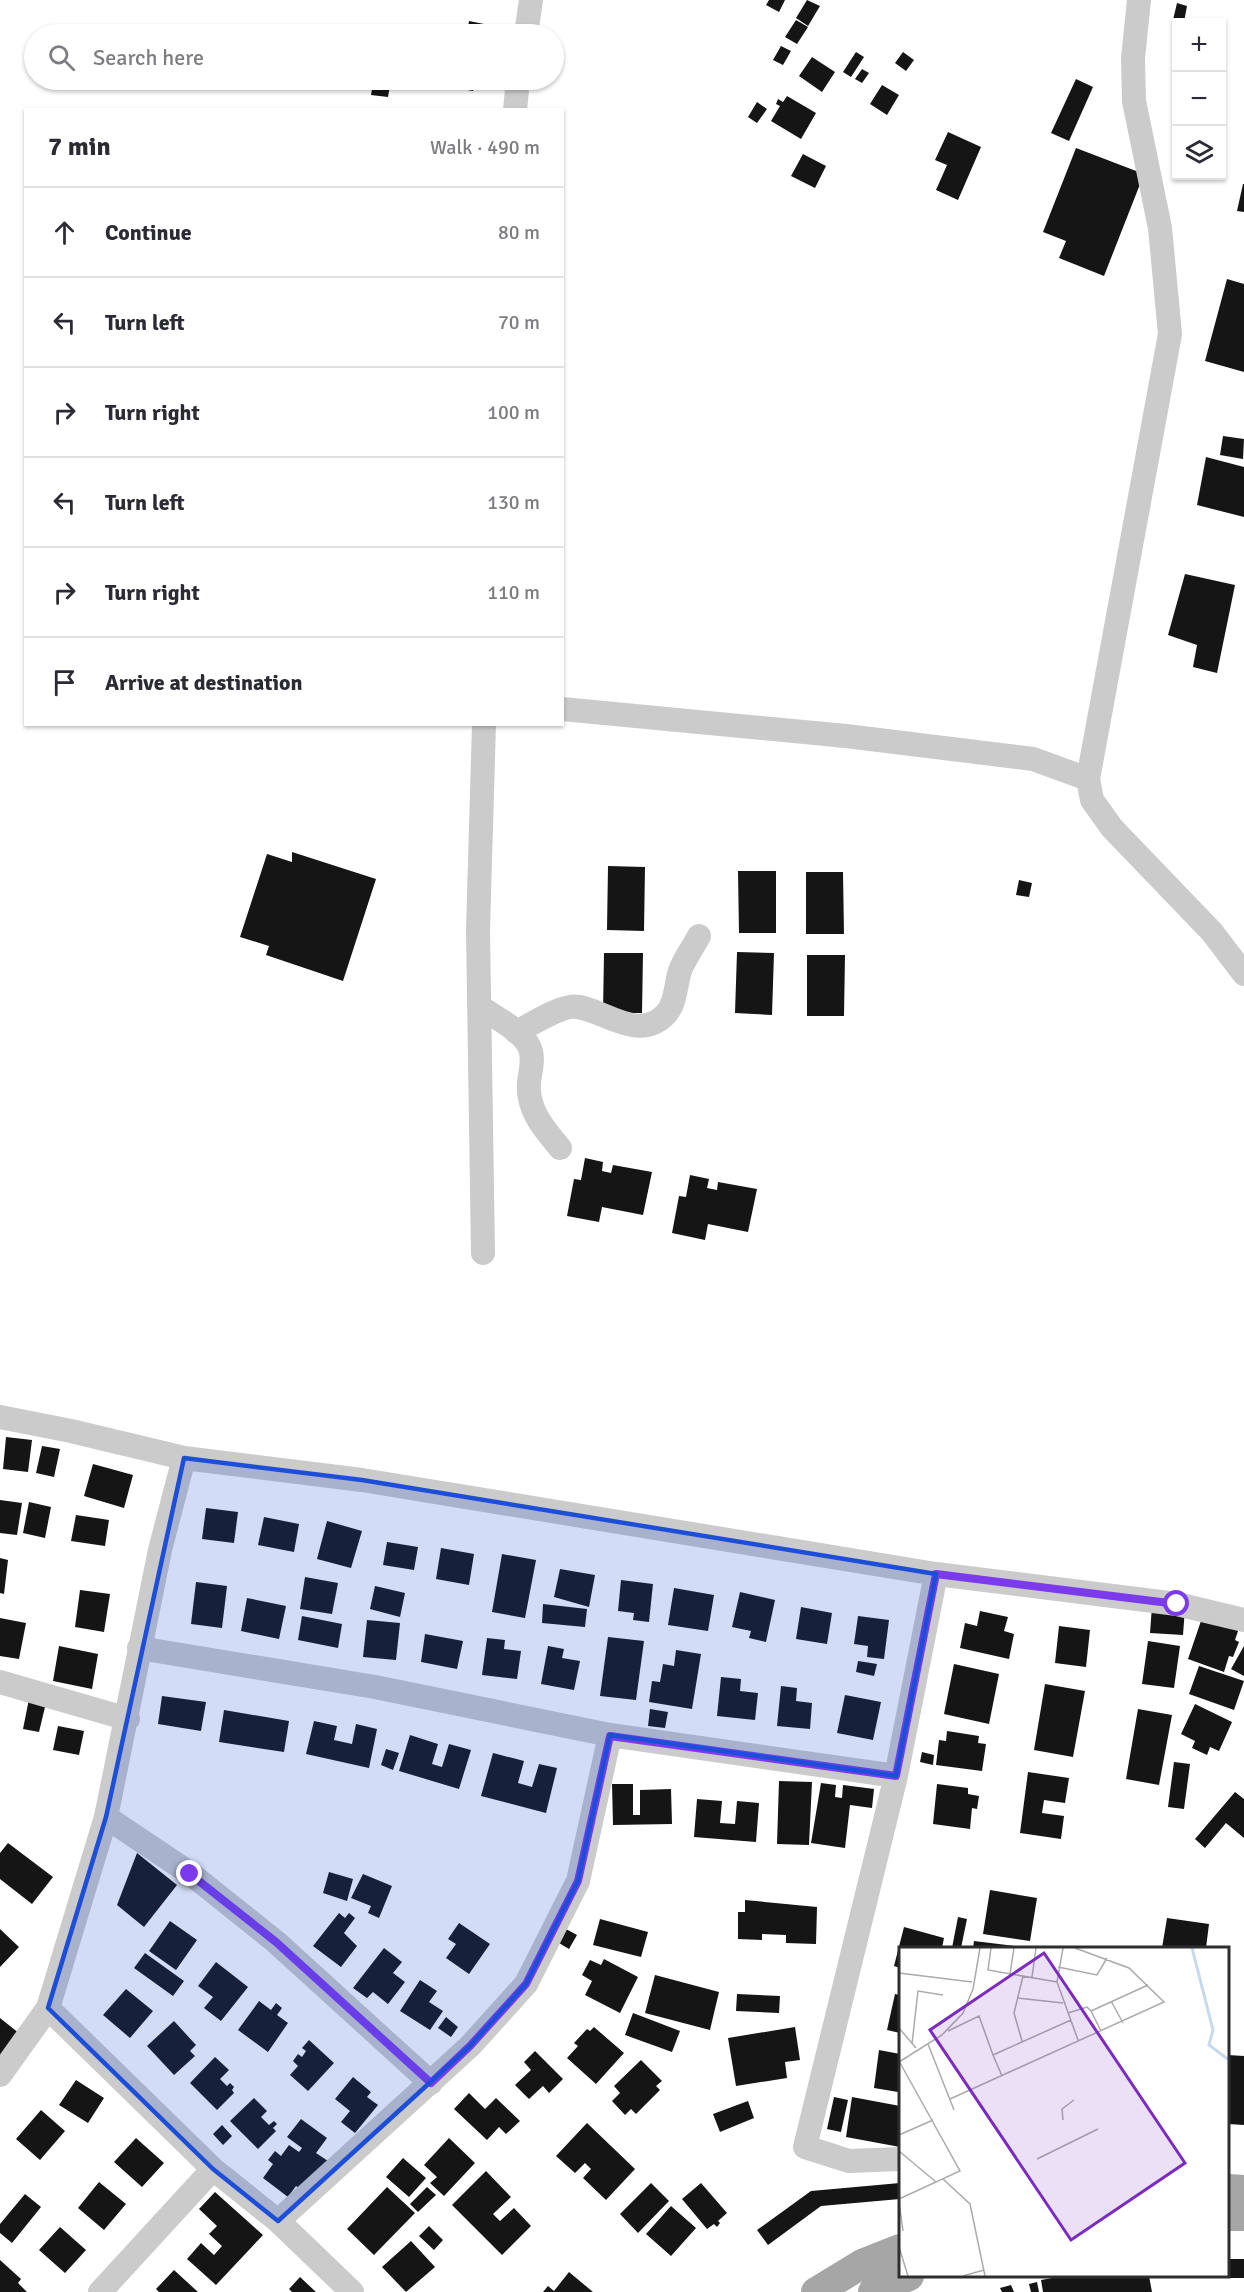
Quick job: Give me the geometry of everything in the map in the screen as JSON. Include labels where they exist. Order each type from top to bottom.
[{"type":"main road","points":[[1229,2189],[1244,2190]]},
{"type":"main road","points":[[816,2292],[862,2264],[899,2250]]},
{"type":"main road","points":[[873,2292],[907,2277]]},
{"type":"street","points":[[527,24],[531,0]]},
{"type":"street","points":[[1139,0],[1133,58],[1134,101],[1160,228],[1170,334],[1088,778],[1092,800],[1112,828],[1212,932],[1244,974]]},
{"type":"street","points":[[514,108],[517,90]]},
{"type":"street","points":[[564,709],[846,736],[1034,759],[1088,778]]},
{"type":"street","points":[[483,1253],[479,1006],[484,726]]},
{"type":"street","points":[[516,1032],[570,1007],[585,1006],[602,1017],[622,1024],[649,1024],[665,1016],[674,999],[680,970],[699,936]]},
{"type":"street","points":[[479,1006],[516,1032],[529,1046],[532,1062],[529,1085],[532,1105],[540,1125],[560,1148]]},
{"type":"street","points":[[0,1417],[184,1458],[362,1479],[936,1574],[1177,1604],[1244,1620]]},
{"type":"street","points":[[0,2075],[48,2008],[106,1817],[128,1719],[140,1648],[184,1458]]},
{"type":"street","points":[[899,2159],[849,2161],[805,2147],[896,1776],[936,1574]]},
{"type":"street","points":[[140,1648],[375,1687],[610,1736],[896,1776]]},
{"type":"street","points":[[0,1682],[128,1719]]},
{"type":"street","points":[[278,2221],[470,2046],[526,1984],[578,1881],[610,1736]]},
{"type":"street","points":[[106,1817],[190,1874],[276,1942],[431,2083]]},
{"type":"street","points":[[48,2008],[213,2169],[278,2221],[352,2292]]},
{"type":"street","points":[[100,2292],[213,2169]]},
{"type":"highlighted area","points":[[184,1458],[362,1480],[936,1574],[896,1776],[610,1735],[578,1881],[526,1984],[470,2046],[278,2221],[213,2169],[48,2008],[106,1817]]},
{"type":"building","points":[[769,0],[785,0],[779,12],[766,5]]},
{"type":"building","points":[[807,0],[820,6],[808,26],[796,18]]},
{"type":"building","points":[[1177,3],[1187,6],[1185,18],[1173,18]]},
{"type":"building","points":[[796,20],[808,27],[797,44],[785,37]]},
{"type":"building","points":[[469,21],[484,24],[468,24]]},
{"type":"building","points":[[781,46],[791,51],[783,65],[773,60]]},
{"type":"building","points":[[856,52],[864,57],[851,77],[843,72]]},
{"type":"building","points":[[903,52],[914,60],[906,71],[895,63]]},
{"type":"building","points":[[812,57],[835,72],[822,92],[799,76]]},
{"type":"building","points":[[862,69],[869,73],[862,83],[855,79]]},
{"type":"building","points":[[1076,79],[1093,87],[1069,141],[1051,133]]},
{"type":"building","points":[[882,85],[899,95],[887,115],[870,104]]},
{"type":"building","points":[[372,90],[389,90],[388,97],[371,95]]},
{"type":"building","points":[[787,96],[816,113],[801,139],[771,121],[780,106],[776,104],[778,99],[783,102]]},
{"type":"building","points":[[757,102],[767,109],[757,123],[748,117]]},
{"type":"building","points":[[948,132],[981,147],[958,200],[936,190],[947,165],[935,160]]},
{"type":"building","points":[[1076,148],[1144,174],[1104,276],[1059,258],[1066,241],[1043,232]]},
{"type":"building","points":[[803,154],[826,166],[815,188],[791,176]]},
{"type":"building","points":[[1244,184],[1244,212],[1237,211]]},
{"type":"building","points":[[1227,279],[1244,284],[1244,372],[1205,361]]},
{"type":"building","points":[[1223,436],[1244,439],[1243,459],[1220,455]]},
{"type":"building","points":[[1206,457],[1244,467],[1244,517],[1197,505]]},
{"type":"building","points":[[1185,574],[1235,585],[1217,673],[1193,667],[1197,645],[1168,635]]},
{"type":"building","points":[[292,852],[376,879],[343,981],[266,955],[269,946],[240,937],[267,854],[292,862]]},
{"type":"building","points":[[608,866],[645,867],[644,931],[607,930]]},
{"type":"building","points":[[738,871],[776,871],[776,933],[739,933]]},
{"type":"building","points":[[806,872],[843,872],[844,934],[806,934]]},
{"type":"building","points":[[1019,880],[1032,883],[1029,897],[1016,895]]},
{"type":"building","points":[[737,952],[774,953],[772,1015],[735,1013]]},
{"type":"building","points":[[604,953],[643,953],[642,1013],[603,1013]]},
{"type":"building","points":[[807,955],[845,955],[844,1016],[807,1016]]},
{"type":"building","points":[[585,1158],[603,1162],[602,1171],[611,1173],[613,1165],[652,1172],[643,1215],[602,1207],[599,1222],[567,1216],[574,1179],[581,1180]]},
{"type":"building","points":[[690,1175],[709,1179],[707,1188],[717,1190],[718,1182],[757,1189],[748,1232],[708,1224],[705,1240],[672,1233],[679,1196],[686,1197]]},
{"type":"building","points":[[6,1437],[32,1440],[28,1472],[3,1469]]},
{"type":"building","points":[[42,1446],[60,1449],[54,1477],[36,1473]]},
{"type":"building","points":[[93,1464],[133,1475],[124,1508],[84,1496]]},
{"type":"building","points":[[0,1500],[22,1503],[17,1535],[0,1533]]},
{"type":"building","points":[[29,1502],[51,1507],[45,1538],[23,1533]]},
{"type":"building","points":[[206,1508],[238,1512],[234,1543],[202,1539]]},
{"type":"building","points":[[76,1515],[109,1520],[105,1546],[71,1541]]},
{"type":"building","points":[[264,1517],[299,1524],[294,1552],[258,1545]]},
{"type":"building","points":[[327,1521],[362,1531],[351,1568],[317,1559]]},
{"type":"building","points":[[387,1542],[418,1547],[414,1570],[383,1565]]},
{"type":"building","points":[[441,1548],[474,1554],[469,1585],[436,1579]]},
{"type":"building","points":[[502,1554],[536,1560],[525,1618],[492,1612]]},
{"type":"building","points":[[0,1558],[8,1560],[4,1594],[0,1593]]},
{"type":"building","points":[[560,1569],[595,1575],[589,1607],[554,1597]]},
{"type":"building","points":[[305,1577],[338,1583],[332,1614],[300,1609]]},
{"type":"building","points":[[621,1580],[653,1584],[649,1622],[633,1620],[634,1613],[618,1611]]},
{"type":"building","points":[[196,1582],[227,1586],[222,1628],[191,1624]]},
{"type":"building","points":[[375,1586],[405,1593],[400,1617],[370,1609]]},
{"type":"building","points":[[674,1588],[714,1595],[708,1631],[668,1625]]},
{"type":"building","points":[[80,1590],[110,1594],[104,1632],[75,1627]]},
{"type":"building","points":[[740,1592],[775,1600],[766,1642],[749,1638],[751,1631],[732,1627]]},
{"type":"building","points":[[247,1598],[286,1606],[279,1639],[241,1631]]},
{"type":"building","points":[[543,1604],[587,1609],[585,1627],[542,1623]]},
{"type":"building","points":[[1152,1606],[1185,1608],[1183,1635],[1150,1633]]},
{"type":"building","points":[[801,1607],[832,1613],[827,1644],[796,1639]]},
{"type":"building","points":[[980,1611],[1008,1617],[1004,1631],[1014,1634],[1009,1659],[960,1648],[965,1623],[977,1626]]},
{"type":"building","points":[[1203,1615],[1239,1628],[1235,1640],[1239,1642],[1233,1657],[1229,1656],[1224,1672],[1188,1659]]},
{"type":"building","points":[[302,1616],[342,1624],[338,1648],[298,1640]]},
{"type":"building","points":[[858,1616],[889,1620],[884,1659],[867,1657],[868,1646],[854,1644]]},
{"type":"building","points":[[0,1618],[26,1623],[19,1659],[0,1656]]},
{"type":"building","points":[[367,1620],[400,1623],[396,1660],[363,1657]]},
{"type":"building","points":[[1059,1626],[1090,1630],[1086,1667],[1055,1663]]},
{"type":"building","points":[[425,1634],[463,1641],[457,1669],[421,1662]]},
{"type":"building","points":[[608,1637],[644,1641],[636,1700],[600,1696]]},
{"type":"building","points":[[487,1638],[505,1640],[504,1649],[521,1651],[517,1679],[482,1675]]},
{"type":"building","points":[[1148,1641],[1180,1646],[1174,1688],[1142,1684]]},
{"type":"building","points":[[59,1646],[98,1654],[92,1689],[53,1681]]},
{"type":"building","points":[[548,1646],[564,1649],[562,1658],[580,1661],[574,1690],[541,1684]]},
{"type":"building","points":[[1244,1646],[1244,1676],[1231,1669]]},
{"type":"building","points":[[676,1650],[701,1654],[692,1709],[649,1702],[652,1681],[660,1682],[663,1664],[674,1666]]},
{"type":"building","points":[[858,1661],[877,1664],[874,1676],[856,1672]]},
{"type":"building","points":[[954,1664],[999,1674],[989,1724],[944,1714]]},
{"type":"building","points":[[1199,1666],[1244,1681],[1234,1710],[1189,1694]]},
{"type":"building","points":[[721,1677],[741,1679],[740,1691],[758,1693],[755,1720],[717,1716]]},
{"type":"building","points":[[1045,1684],[1085,1691],[1073,1757],[1034,1750]]},
{"type":"building","points":[[781,1686],[797,1688],[796,1701],[812,1703],[810,1729],[777,1726]]},
{"type":"building","points":[[845,1695],[881,1702],[873,1740],[837,1733]]},
{"type":"building","points":[[162,1696],[206,1702],[201,1731],[158,1724]]},
{"type":"building","points":[[29,1699],[46,1703],[39,1732],[23,1729]]},
{"type":"building","points":[[1195,1704],[1232,1722],[1219,1751],[1210,1747],[1207,1755],[1192,1748],[1195,1741],[1181,1734]]},
{"type":"building","points":[[650,1709],[668,1712],[665,1728],[648,1726]]},
{"type":"building","points":[[1138,1709],[1172,1715],[1159,1785],[1126,1779]]},
{"type":"building","points":[[224,1710],[289,1721],[284,1752],[219,1742]]},
{"type":"building","points":[[314,1721],[337,1726],[334,1740],[352,1744],[356,1724],[377,1729],[369,1768],[306,1754]]},
{"type":"building","points":[[58,1726],[84,1731],[79,1755],[53,1750]]},
{"type":"building","points":[[947,1731],[979,1736],[978,1743],[986,1744],[982,1771],[936,1765],[939,1740],[946,1741]]},
{"type":"building","points":[[410,1735],[438,1744],[432,1764],[442,1767],[449,1744],[471,1750],[459,1789],[399,1771]]},
{"type":"building","points":[[386,1749],[399,1753],[393,1770],[381,1765]]},
{"type":"building","points":[[922,1752],[934,1755],[933,1765],[920,1762]]},
{"type":"building","points":[[493,1753],[524,1761],[518,1783],[532,1787],[539,1764],[557,1768],[546,1813],[481,1796]]},
{"type":"building","points":[[1174,1762],[1190,1764],[1184,1809],[1168,1807]]},
{"type":"building","points":[[1028,1772],[1069,1778],[1065,1803],[1044,1800],[1042,1813],[1064,1816],[1061,1839],[1020,1833]]},
{"type":"building","points":[[779,1781],[812,1782],[809,1845],[777,1844]]},
{"type":"building","points":[[821,1783],[836,1785],[835,1797],[842,1798],[843,1785],[874,1789],[872,1808],[850,1805],[845,1848],[811,1843]]},
{"type":"building","points":[[612,1784],[633,1784],[633,1815],[640,1815],[640,1790],[671,1789],[672,1824],[613,1825]]},
{"type":"building","points":[[937,1784],[968,1788],[968,1794],[979,1796],[977,1809],[972,1808],[970,1829],[933,1824]]},
{"type":"building","points":[[1235,1792],[1244,1799],[1244,1838],[1226,1823],[1205,1848],[1195,1839]]},
{"type":"building","points":[[697,1799],[722,1801],[720,1823],[735,1824],[737,1801],[759,1803],[756,1842],[694,1837]]},
{"type":"building","points":[[8,1843],[53,1877],[32,1904],[0,1879],[0,1853]]},
{"type":"building","points":[[137,1853],[177,1885],[144,1927],[117,1905]]},
{"type":"building","points":[[329,1872],[353,1879],[347,1901],[323,1893]]},
{"type":"building","points":[[363,1874],[392,1886],[379,1918],[368,1913],[371,1906],[351,1898]]},
{"type":"building","points":[[990,1890],[1037,1898],[1030,1941],[983,1934]]},
{"type":"building","points":[[745,1900],[817,1907],[816,1944],[786,1943],[786,1935],[762,1934],[762,1940],[738,1939],[738,1912],[745,1912]]},
{"type":"building","points":[[339,1913],[345,1918],[349,1913],[355,1918],[344,1933],[357,1946],[341,1967],[313,1946]]},
{"type":"building","points":[[958,1917],[967,1919],[961,1947],[952,1947]]},
{"type":"building","points":[[1167,1918],[1209,1924],[1206,1947],[1162,1947]]},
{"type":"building","points":[[600,1919],[648,1932],[641,1957],[593,1945]]},
{"type":"building","points":[[170,1921],[197,1940],[176,1970],[149,1951]]},
{"type":"building","points":[[459,1923],[490,1944],[469,1974],[446,1958],[456,1944],[448,1939]]},
{"type":"building","points":[[904,1927],[944,1938],[942,1947],[899,1947],[899,1968],[894,1966]]},
{"type":"building","points":[[0,1929],[19,1947],[0,1967]]},
{"type":"building","points":[[566,1929],[577,1935],[569,1949],[559,1943]]},
{"type":"building","points":[[974,1941],[1015,1946],[1015,1947],[973,1947]]},
{"type":"building","points":[[384,1948],[402,1962],[393,1973],[405,1982],[388,2004],[373,1992],[367,1998],[353,1988]]},
{"type":"building","points":[[145,1953],[184,1981],[173,1996],[134,1968]]},
{"type":"building","points":[[604,1959],[638,1977],[620,2013],[585,1995],[592,1981],[582,1975],[590,1960],[601,1965]]},
{"type":"building","points":[[216,1962],[248,1987],[221,2021],[204,2008],[213,1997],[198,1986]]},
{"type":"building","points":[[655,1975],[719,1992],[710,2030],[645,2013]]},
{"type":"building","points":[[420,1980],[437,1991],[429,2002],[443,2011],[430,2030],[400,2011]]},
{"type":"building","points":[[126,1989],[153,2011],[130,2038],[103,2015]]},
{"type":"building","points":[[737,1994],[780,1996],[779,2013],[736,2011]]},
{"type":"building","points":[[895,1994],[899,1995],[899,2033],[887,2030]]},
{"type":"building","points":[[259,2001],[271,2010],[276,2003],[282,2008],[277,2015],[288,2023],[268,2052],[238,2030]]},
{"type":"building","points":[[633,2013],[680,2031],[672,2052],[625,2035]]},
{"type":"building","points":[[446,2017],[458,2027],[451,2037],[438,2028]]},
{"type":"building","points":[[0,2018],[20,2034],[0,2059]]},
{"type":"building","points":[[174,2021],[196,2045],[190,2051],[195,2056],[174,2075],[147,2046]]},
{"type":"building","points":[[594,2027],[624,2053],[596,2084],[567,2058],[578,2046],[574,2043],[587,2029],[590,2031]]},
{"type":"building","points":[[795,2027],[800,2060],[785,2062],[787,2078],[736,2086],[728,2038]]},
{"type":"building","points":[[309,2040],[334,2063],[308,2091],[290,2075],[298,2066],[293,2061],[298,2054],[302,2057],[306,2051],[302,2048]]},
{"type":"building","points":[[879,2050],[899,2054],[898,2092],[874,2088]]},
{"type":"building","points":[[535,2051],[563,2079],[549,2093],[543,2086],[529,2099],[515,2085],[531,2070],[524,2062]]},
{"type":"building","points":[[1229,2055],[1244,2056],[1244,2125],[1229,2124]]},
{"type":"building","points":[[215,2057],[229,2070],[220,2079],[227,2086],[230,2083],[234,2087],[232,2090],[234,2093],[217,2110],[190,2083]]},
{"type":"building","points":[[641,2060],[662,2081],[656,2086],[660,2090],[636,2114],[631,2109],[625,2115],[612,2101],[620,2093],[614,2086]]},
{"type":"building","points":[[353,2077],[371,2092],[367,2097],[378,2105],[355,2133],[341,2122],[350,2111],[335,2099]]},
{"type":"building","points":[[76,2080],[104,2098],[88,2123],[59,2105]]},
{"type":"building","points":[[469,2093],[485,2109],[496,2098],[520,2121],[506,2134],[499,2127],[487,2140],[454,2109]]},
{"type":"building","points":[[834,2097],[848,2100],[841,2132],[827,2129]]},
{"type":"building","points":[[852,2097],[899,2106],[899,2147],[846,2137]]},
{"type":"building","points":[[254,2098],[267,2111],[261,2117],[269,2125],[274,2121],[277,2124],[273,2128],[276,2131],[258,2149],[230,2121]]},
{"type":"building","points":[[748,2101],[754,2118],[720,2132],[713,2114]]},
{"type":"building","points":[[41,2110],[65,2131],[40,2160],[16,2139]]},
{"type":"building","points":[[301,2119],[327,2138],[316,2153],[328,2161],[305,2192],[296,2186],[288,2197],[263,2178],[273,2164],[268,2160],[275,2151],[281,2156],[289,2145],[299,2152],[302,2148],[287,2137]]},
{"type":"building","points":[[587,2123],[635,2169],[606,2200],[583,2178],[591,2169],[585,2163],[575,2173],[556,2156]]},
{"type":"building","points":[[222,2125],[232,2136],[223,2145],[213,2134]]},
{"type":"building","points":[[136,2138],[164,2163],[142,2187],[114,2162]]},
{"type":"building","points":[[449,2138],[475,2163],[444,2196],[430,2183],[437,2177],[424,2165]]},
{"type":"building","points":[[403,2158],[426,2178],[409,2197],[386,2177]]},
{"type":"building","points":[[486,2171],[511,2197],[493,2214],[500,2221],[514,2208],[531,2226],[502,2255],[452,2205]]},
{"type":"building","points":[[99,2182],[126,2204],[104,2230],[78,2208]]},
{"type":"building","points":[[651,2183],[669,2201],[638,2233],[620,2214]]},
{"type":"building","points":[[701,2183],[727,2213],[718,2221],[720,2223],[717,2227],[714,2224],[707,2229],[682,2199]]},
{"type":"building","points":[[899,2183],[899,2199],[821,2206],[768,2245],[757,2230],[811,2191]]},
{"type":"building","points":[[387,2187],[415,2213],[374,2255],[347,2229]]},
{"type":"building","points":[[427,2187],[436,2195],[418,2212],[410,2204]]},
{"type":"building","points":[[215,2192],[263,2235],[216,2285],[187,2259],[201,2243],[214,2255],[222,2246],[209,2234],[217,2226],[199,2209]]},
{"type":"building","points":[[25,2194],[41,2207],[12,2243],[0,2233],[0,2224]]},
{"type":"building","points":[[671,2206],[696,2228],[671,2256],[646,2234]]},
{"type":"building","points":[[429,2226],[443,2240],[434,2250],[419,2236]]},
{"type":"building","points":[[60,2227],[86,2250],[65,2273],[39,2250]]},
{"type":"building","points":[[411,2241],[435,2267],[406,2292],[382,2267]]},
{"type":"building","points":[[1229,2259],[1244,2259],[1244,2278],[1174,2278],[1229,2277]]},
{"type":"building","points":[[0,2260],[21,2279],[18,2283],[27,2292],[0,2292]]},
{"type":"building","points":[[174,2270],[198,2292],[159,2292],[156,2289]]},
{"type":"building","points":[[569,2272],[593,2292],[543,2292],[548,2286],[554,2291]]},
{"type":"building","points":[[300,2277],[316,2292],[292,2292],[289,2289]]},
{"type":"building","points":[[1058,2277],[1149,2277],[1152,2292],[1043,2292],[1041,2280]]},
{"type":"building","points":[[1037,2282],[1039,2292],[1031,2292],[1029,2284]]},
{"type":"building","points":[[1011,2285],[1014,2292],[1002,2292],[1000,2288]]},
{"type":"route","points":[[190,1874],[276,1942],[431,2083],[470,2046],[488,2023],[526,1984],[578,1881],[610,1736],[896,1776],[936,1574],[1177,1604]]}]
